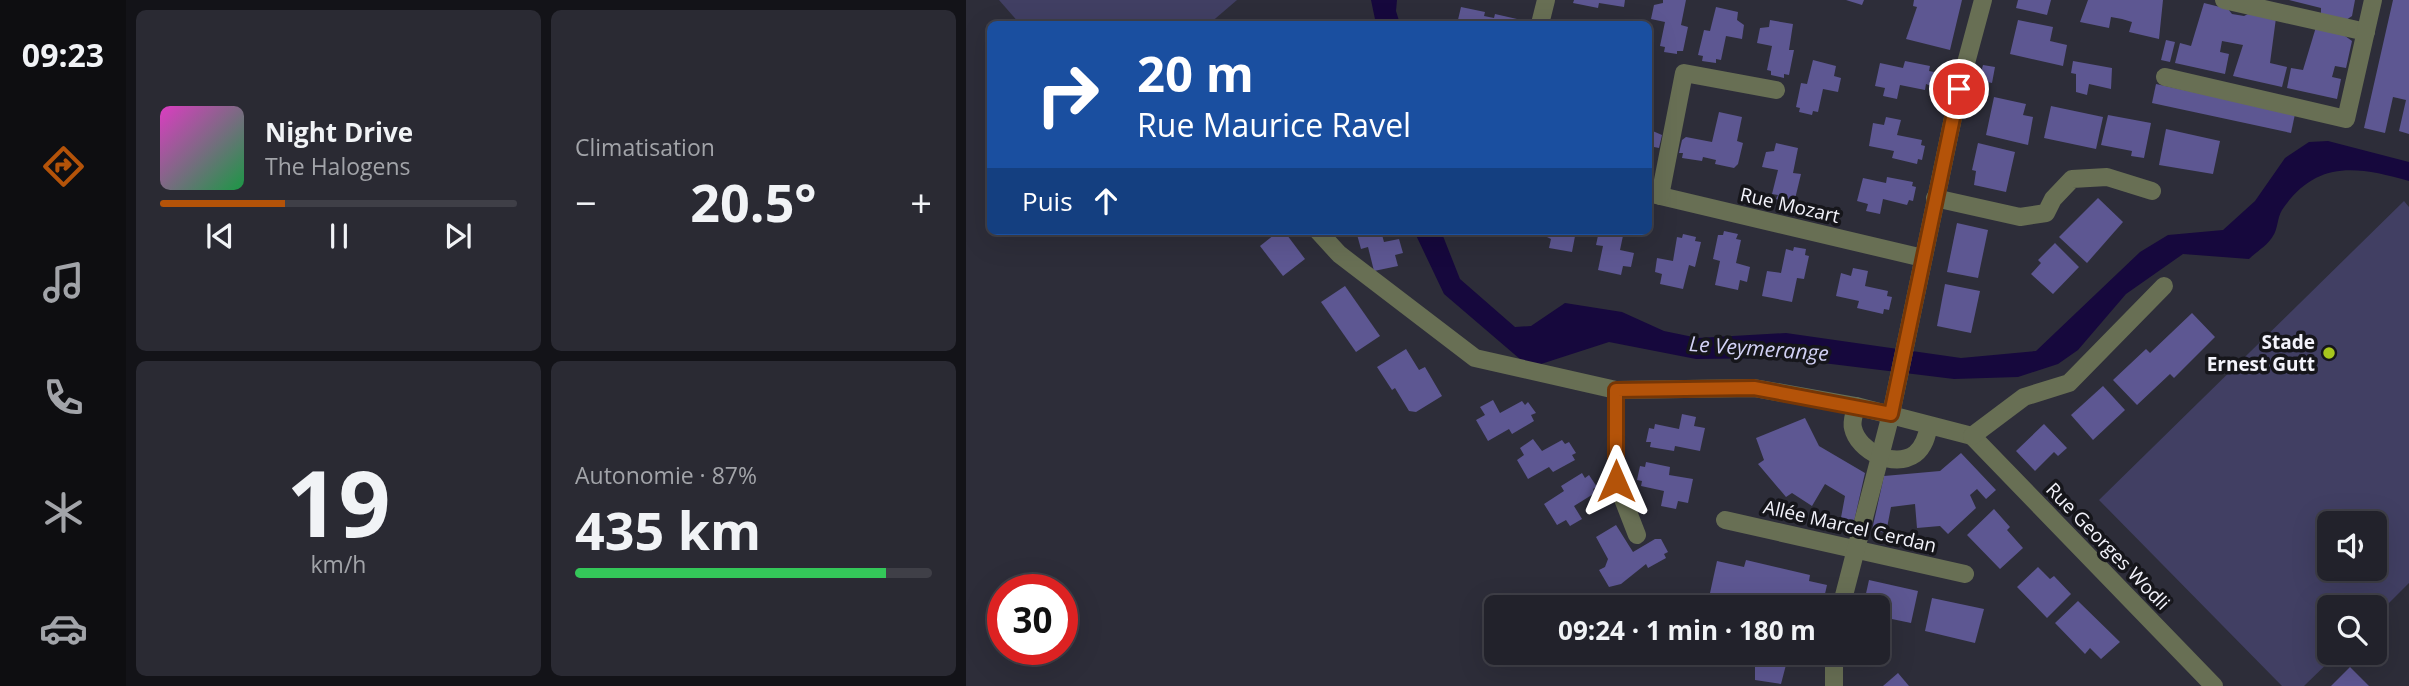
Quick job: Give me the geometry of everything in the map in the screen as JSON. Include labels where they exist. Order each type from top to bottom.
[{"type":"street","points":[[1542,21],[1546,0]]},
{"type":"street","points":[[1844,595],[1891,414],[1935,198],[1983,0]]},
{"type":"street","points":[[2224,0],[2366,32]]},
{"type":"street","points":[[2165,77],[2346,118],[2373,0]]},
{"type":"street","points":[[1654,195],[1684,73],[1776,90]]},
{"type":"street","points":[[1935,198],[2020,217],[2046,213],[2053,199],[2072,179],[2107,177],[2152,191]]},
{"type":"street","name":"Rue Mozart","points":[[1654,195],[1923,258]]},
{"type":"street","points":[[1322,235],[1339,254],[1475,358],[1616,390],[1754,388],[1856,406],[1972,436],[2024,397],[2069,383],[2164,286]]},
{"type":"street","points":[[1616,390],[1616,481],[1637,536]]},
{"type":"street","points":[[1856,406],[1852,426],[1861,446],[1879,456],[1904,460],[1917,453],[1926,440],[1929,425]]},
{"type":"street","name":"Rue Georges Wodli","points":[[1972,436],[2214,686]]},
{"type":"street","name":"Allée Marcel Cerdan","points":[[1725,520],[1965,574]]},
{"type":"street","points":[[1834,665],[1834,686]]},
{"type":"shaded area","points":[[999,0],[1237,0],[1212,21],[1017,21]]},
{"type":"shaded area","name":"Stade Ernest Gutt","points":[[2404,201],[2409,207],[2409,583],[2387,605],[2387,595],[2317,595],[2317,665],[2326,665],[2304,686],[2282,686],[2099,500]]},
{"type":"water","points":[[1371,0],[1397,0],[1399,21],[1375,21]]},
{"type":"water","name":"Le Veymerange","points":[[2328,141],[2409,162],[2409,181],[2354,170],[2323,175],[2309,182],[2282,210],[2271,239],[2249,259],[2183,254],[2126,294],[2078,350],[2058,364],[2018,377],[1954,379],[1782,358],[1696,359],[1609,342],[1541,364],[1527,365],[1444,294],[1416,235],[1443,235],[1460,279],[1515,327],[1531,326],[1565,303],[1622,312],[1664,331],[1698,338],[1786,333],[1961,358],[2036,351],[2140,252],[2168,235],[2223,230],[2255,201],[2285,158],[2309,142]]},
{"type":"building","points":[[1574,0],[1625,0],[1624,7],[1599,3],[1598,8],[1573,3]]},
{"type":"building","points":[[1663,0],[1686,0],[1681,25],[1688,27],[1683,51],[1677,51],[1677,54],[1664,52],[1665,47],[1660,46],[1665,22],[1651,19],[1654,5],[1663,3]]},
{"type":"building","points":[[1846,0],[1864,0],[1862,5]]},
{"type":"building","points":[[1914,0],[1962,0],[1950,50],[1906,39],[1917,7],[1913,6]]},
{"type":"building","points":[[2018,0],[2051,0],[2047,15],[2016,8]]},
{"type":"building","points":[[2088,0],[2163,0],[2159,39],[2129,32],[2132,22],[2122,19],[2111,17],[2109,28],[2080,22]]},
{"type":"building","points":[[2289,0],[2355,0],[2352,16],[2346,20],[2321,15],[2321,8]]},
{"type":"building","points":[[2393,0],[2409,0],[2409,134],[2399,131],[2406,100],[2393,97],[2385,133],[2364,128]]},
{"type":"building","points":[[2204,3],[2228,9],[2232,14],[2244,16],[2250,13],[2276,18],[2270,63],[2287,67],[2282,87],[2233,76],[2243,45],[2222,41],[2220,52],[2229,54],[2225,74],[2175,63],[2180,43],[2191,46]]},
{"type":"building","points":[[1461,7],[1485,12],[1484,16],[1494,18],[1495,14],[1518,21],[1458,21]]},
{"type":"building","points":[[1716,7],[1738,12],[1737,20],[1744,25],[1742,39],[1726,36],[1721,60],[1716,59],[1716,63],[1702,61],[1703,56],[1698,55],[1704,30],[1710,31]]},
{"type":"building","points":[[1770,20],[1793,24],[1789,50],[1794,50],[1789,75],[1784,74],[1784,78],[1771,75],[1771,71],[1767,70],[1772,46],[1757,43],[1760,28],[1769,27]]},
{"type":"building","points":[[2018,20],[2053,27],[2050,41],[2067,45],[2063,66],[2010,54]]},
{"type":"building","points":[[2316,27],[2341,33],[2352,41],[2346,68],[2335,66],[2332,77],[2341,79],[2337,99],[2287,88],[2291,68],[2303,70]]},
{"type":"building","points":[[2166,40],[2175,42],[2170,62],[2161,60]]},
{"type":"building","points":[[1813,60],[1836,66],[1834,76],[1841,78],[1838,92],[1823,89],[1818,112],[1813,111],[1812,115],[1799,112],[1800,108],[1796,107],[1801,83],[1807,84]]},
{"type":"building","points":[[1905,61],[1930,66],[1929,71],[1934,72],[1931,86],[1926,84],[1925,90],[1900,85],[1897,99],[1883,96],[1885,88],[1875,86],[1880,63],[1903,68]]},
{"type":"building","points":[[2073,61],[2112,68],[2111,89],[2089,84],[2087,95],[2076,92],[2076,74],[2071,73]]},
{"type":"building","points":[[1983,65],[1995,67],[1992,83],[1979,80]]},
{"type":"building","points":[[2156,84],[2295,114],[2291,133],[2152,103]]},
{"type":"building","points":[[1994,97],[2026,104],[2023,115],[2033,117],[2028,145],[1986,135]]},
{"type":"building","points":[[2051,106],[2103,117],[2096,149],[2044,138]]},
{"type":"building","points":[[1719,112],[1742,117],[1737,141],[1743,143],[1738,164],[1734,168],[1715,164],[1716,160],[1703,157],[1702,161],[1682,158],[1683,153],[1679,153],[1682,140],[1686,137],[1712,142]]},
{"type":"building","points":[[2108,115],[2151,123],[2144,158],[2131,156],[2132,151],[2101,145]]},
{"type":"building","points":[[1886,117],[1901,120],[1897,135],[1922,140],[1921,145],[1925,146],[1922,160],[1918,159],[1917,164],[1892,158],[1894,151],[1869,146],[1873,123],[1884,125]]},
{"type":"building","points":[[2166,129],[2220,141],[2213,174],[2159,165]]},
{"type":"building","points":[[1652,131],[1662,135],[1659,148],[1654,147],[1653,150]]},
{"type":"building","points":[[1776,143],[1798,148],[1793,173],[1801,174],[1795,199],[1791,198],[1790,203],[1776,199],[1778,195],[1772,194],[1778,170],[1762,167],[1766,152],[1774,151]]},
{"type":"building","points":[[1978,143],[2015,152],[2006,192],[1974,185],[1976,171],[1972,170]]},
{"type":"building","points":[[1887,177],[1913,182],[1912,186],[1916,187],[1913,201],[1909,200],[1907,205],[1883,199],[1880,214],[1866,211],[1868,204],[1857,201],[1863,178],[1886,183]]},
{"type":"building","points":[[2098,198],[2123,222],[2087,263],[2059,237]]},
{"type":"building","points":[[1957,223],[1988,230],[1978,278],[1947,272]]},
{"type":"building","points":[[1724,231],[1738,234],[1736,239],[1741,240],[1736,263],[1750,267],[1747,282],[1740,280],[1738,290],[1715,285],[1720,261],[1713,259],[1718,235],[1723,235]]},
{"type":"building","points":[[1683,234],[1696,237],[1695,241],[1701,242],[1695,267],[1689,265],[1683,289],[1660,284],[1662,274],[1655,272],[1657,258],[1673,261],[1677,237],[1682,238]]},
{"type":"building","points":[[1274,235],[1287,235],[1305,259],[1283,276],[1260,246]]},
{"type":"building","points":[[1357,235],[1382,235],[1384,242],[1399,239],[1403,253],[1395,255],[1398,266],[1374,271],[1368,247],[1361,249]]},
{"type":"building","points":[[1543,235],[1575,235],[1572,252],[1549,248],[1551,239]]},
{"type":"building","points":[[1598,235],[1623,235],[1620,250],[1634,253],[1631,267],[1623,266],[1621,275],[1598,270],[1603,246],[1596,245]]},
{"type":"building","points":[[2055,243],[2079,267],[2053,294],[2031,274],[2041,263],[2038,260]]},
{"type":"building","points":[[1794,247],[1806,249],[1805,255],[1809,256],[1804,279],[1797,278],[1792,302],[1762,296],[1767,271],[1781,273],[1786,249],[1793,251]]},
{"type":"building","points":[[1853,268],[1868,271],[1865,286],[1888,291],[1887,296],[1892,297],[1889,310],[1884,309],[1883,314],[1857,308],[1859,301],[1836,296],[1841,273],[1851,276]]},
{"type":"building","points":[[1945,284],[1980,291],[1971,333],[1937,326]]},
{"type":"building","points":[[1345,286],[1380,336],[1356,352],[1321,302]]},
{"type":"building","points":[[2192,313],[2215,337],[2174,378],[2170,374],[2137,405],[2113,380],[2146,349],[2150,353]]},
{"type":"building","points":[[1406,349],[1419,370],[1425,367],[1442,396],[1416,412],[1409,411],[1395,388],[1392,390],[1377,367]]},
{"type":"building","points":[[2103,386],[2125,410],[2093,440],[2071,415]]},
{"type":"building","points":[[1493,400],[1500,413],[1522,401],[1525,405],[1528,402],[1536,413],[1531,415],[1534,421],[1512,434],[1509,429],[1488,441],[1476,420],[1485,415],[1480,407]]},
{"type":"building","points":[[1682,414],[1696,417],[1694,426],[1705,428],[1700,451],[1675,446],[1674,451],[1650,447],[1651,442],[1646,442],[1649,428],[1654,429],[1655,424],[1679,429]]},
{"type":"building","points":[[1805,418],[1819,446],[1865,473],[1853,526],[1840,523],[1845,496],[1825,484],[1812,506],[1792,493],[1786,497],[1758,464],[1764,460],[1756,438]]},
{"type":"building","points":[[2044,424],[2067,448],[2058,456],[2054,452],[2035,471],[2016,451]]},
{"type":"building","points":[[1533,439],[1542,451],[1562,440],[1565,444],[1569,442],[1576,453],[1572,455],[1575,460],[1553,472],[1549,467],[1528,479],[1517,460],[1524,455],[1520,448]]},
{"type":"building","points":[[1961,453],[1996,490],[1986,499],[1977,489],[1970,495],[1976,508],[1948,534],[1940,526],[1917,528],[1915,504],[1891,507],[1886,533],[1872,530],[1884,476],[1940,471]]},
{"type":"building","points":[[1646,462],[1670,467],[1669,475],[1693,479],[1688,503],[1678,501],[1676,509],[1661,506],[1664,491],[1641,486],[1642,481],[1637,480],[1640,466],[1645,467]]},
{"type":"building","points":[[1582,473],[1585,478],[1589,475],[1597,487],[1593,489],[1595,493],[1574,506],[1582,519],[1570,526],[1566,520],[1557,525],[1544,504],[1564,491],[1561,486]]},
{"type":"building","points":[[1994,509],[2023,548],[2000,569],[1967,535]]},
{"type":"building","points":[[1616,525],[1633,552],[1655,539],[1661,539],[1668,552],[1664,554],[1666,558],[1648,568],[1646,564],[1621,584],[1609,587],[1599,570],[1605,567],[1608,559],[1596,537]]},
{"type":"building","points":[[1746,560],[1810,575],[1809,581],[1827,585],[1825,595],[1710,593],[1717,561],[1744,567]]},
{"type":"building","points":[[2038,567],[2050,579],[2054,576],[2071,594],[2047,618],[2017,587]]},
{"type":"building","points":[[1869,580],[1918,591],[1911,623],[1890,619],[1890,595],[1866,595]]},
{"type":"building","points":[[1932,598],[1984,609],[1975,643],[1925,631]]},
{"type":"building","points":[[2078,601],[2120,642],[2101,659],[2090,648],[2085,654],[2055,623]]},
{"type":"building","points":[[1755,665],[1786,665],[1781,684],[1755,680]]},
{"type":"building","points":[[2350,667],[2369,686],[2331,686]]},
{"type":"building","points":[[1898,673],[1909,686],[1883,686]]},
{"type":"place","name":"Stade Ernest Gutt","points":[[2329,353]]},
{"type":"route","points":[[1616,481],[1616,390],[1754,388],[1891,414],[1959,89]]}]
